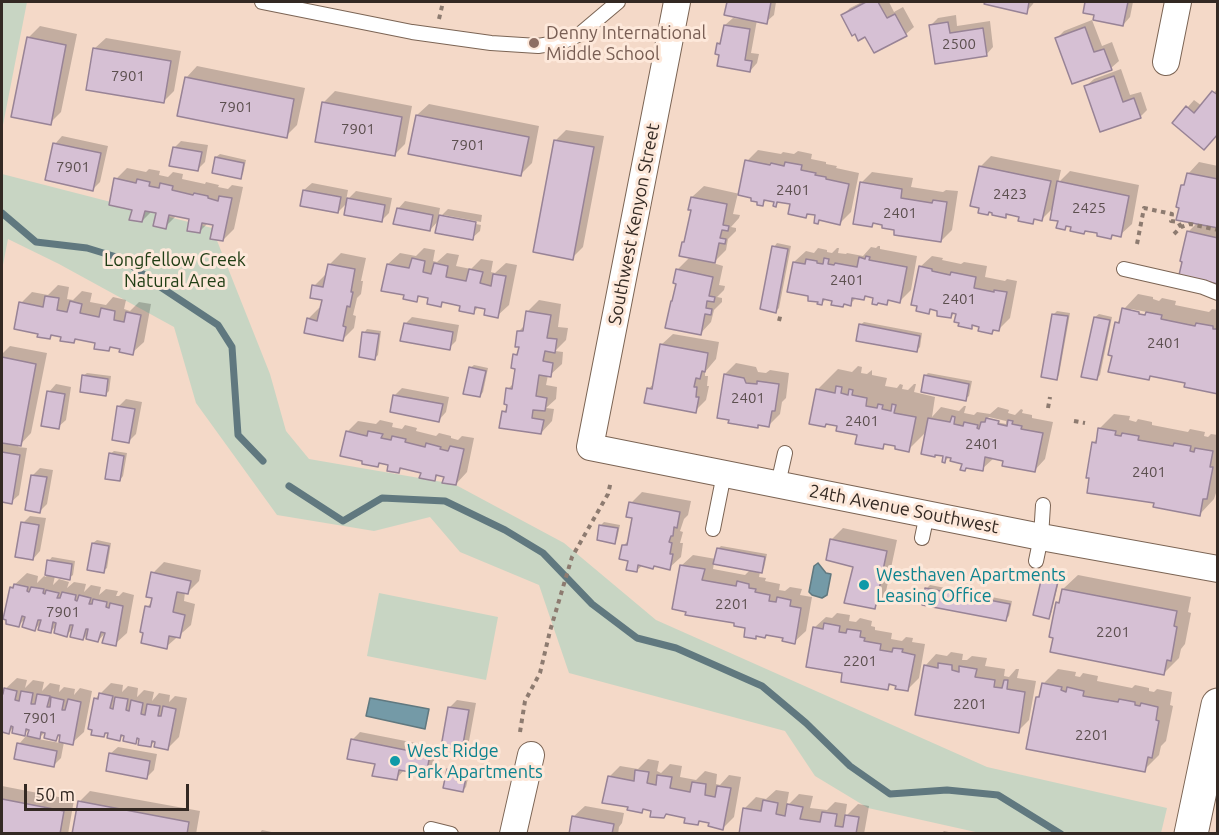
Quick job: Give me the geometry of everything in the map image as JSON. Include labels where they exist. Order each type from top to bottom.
[{"type":"street","name":"Southwest Kenyon Street","points":[[590,447],[677,2]]},
{"type":"street","points":[[1166,62],[1178,2]]},
{"type":"street","name":"24th Avenue Southwest","points":[[590,447],[778,484],[925,526],[1041,537],[1218,569]]},
{"type":"street","points":[[1191,834],[1217,707]]},
{"type":"street","points":[[513,834],[531,755]]},
{"type":"lane","points":[[262,2],[412,32],[491,43],[538,45],[562,42],[579,34],[618,2]]},
{"type":"lane","points":[[1124,269],[1218,292]]},
{"type":"lane","points":[[778,484],[785,453]]},
{"type":"lane","points":[[713,529],[724,474]]},
{"type":"lane","points":[[1036,561],[1041,537],[1043,505]]},
{"type":"lane","points":[[431,829],[451,834]]},
{"type":"path","points":[[439,23],[442,2]]},
{"type":"path","points":[[1137,244],[1144,208],[1172,214],[1171,221],[1178,222],[1181,226]]},
{"type":"path","points":[[1174,234],[1181,226],[1190,224],[1218,230]]},
{"type":"path","points":[[779,321],[781,313]]},
{"type":"path","points":[[1048,408],[1050,397]]},
{"type":"path","points":[[1074,421],[1085,423]]},
{"type":"path","points":[[520,732],[525,701],[540,673],[572,557],[608,494],[611,481]]},
{"type":"green space","points":[[2,2],[27,2],[2,130]]},
{"type":"green space","name":"Longfellow Creek Natural Area","points":[[2,174],[212,228],[270,374],[286,431],[309,459],[454,484],[564,543],[656,620],[987,767],[1167,808],[1161,833],[980,833],[868,808],[815,776],[785,731],[569,673],[539,585],[460,552],[430,517],[374,531],[277,515],[196,403],[174,327],[8,239],[2,270]]},
{"type":"green space","points":[[379,593],[498,617],[486,680],[367,656]]},
{"type":"water","points":[[818,563],[826,573],[831,574],[827,595],[822,598],[809,592],[814,566]]},
{"type":"water","points":[[370,698],[429,709],[425,729],[366,716]]},
{"type":"building","points":[[727,2],[771,2],[767,24],[724,15]]},
{"type":"building","points":[[866,2],[878,2],[887,18],[895,14],[907,36],[874,53],[865,37],[858,41],[855,34],[852,36],[841,15]]},
{"type":"building","points":[[985,2],[1029,2],[1027,14],[984,4]]},
{"type":"building","points":[[1085,2],[1128,2],[1123,26],[1093,20],[1094,15],[1083,13]]},
{"type":"building","points":[[948,22],[950,33],[983,28],[987,56],[935,64],[929,25]]},
{"type":"building","points":[[724,25],[750,29],[745,60],[752,61],[750,72],[717,66],[719,55],[715,54],[717,43],[720,44]]},
{"type":"building","points":[[1085,27],[1094,52],[1104,49],[1112,70],[1072,84],[1055,38]]},
{"type":"building","points":[[27,37],[66,45],[51,125],[11,117]]},
{"type":"building","points":[[93,48],[171,61],[164,103],[86,90]]},
{"type":"building","points":[[1114,76],[1123,102],[1134,98],[1141,118],[1100,132],[1084,86]]},
{"type":"building","points":[[185,77],[294,99],[287,138],[177,116]]},
{"type":"building","points":[[1212,91],[1218,95],[1218,134],[1204,150],[1172,123],[1186,106],[1194,113]]},
{"type":"building","points":[[322,102],[402,117],[395,156],[315,142]]},
{"type":"building","points":[[416,115],[529,137],[521,176],[408,154]]},
{"type":"building","points":[[554,140],[594,147],[573,260],[533,252]]},
{"type":"building","points":[[53,143],[101,153],[93,191],[45,180]]},
{"type":"building","points":[[173,147],[202,152],[198,171],[169,166]]},
{"type":"building","points":[[215,157],[244,163],[241,179],[212,173]]},
{"type":"building","points":[[745,160],[770,165],[771,163],[784,166],[785,162],[802,165],[801,170],[849,184],[840,225],[819,220],[818,224],[814,223],[815,215],[807,214],[806,218],[788,214],[790,204],[777,202],[776,207],[773,206],[774,202],[764,200],[763,206],[757,205],[757,202],[751,201],[751,198],[738,195]]},
{"type":"building","points":[[979,166],[1051,181],[1042,221],[1034,219],[1033,224],[1018,221],[1019,217],[1006,214],[1006,218],[992,215],[989,212],[988,215],[978,213],[979,208],[970,206]]},
{"type":"building","points":[[1187,173],[1218,179],[1218,228],[1176,220],[1179,208],[1176,207],[1181,185],[1184,185]]},
{"type":"building","points":[[114,178],[136,183],[137,179],[150,182],[149,186],[159,188],[160,183],[173,186],[172,190],[208,196],[218,201],[219,196],[232,198],[223,241],[210,239],[213,225],[202,223],[200,233],[187,231],[189,219],[169,215],[166,229],[153,226],[156,213],[145,211],[142,222],[129,220],[132,210],[109,205]]},
{"type":"building","points":[[1057,181],[1129,196],[1121,237],[1112,235],[1111,239],[1085,231],[1084,234],[1070,231],[1071,227],[1066,226],[1065,230],[1056,228],[1058,221],[1050,220]]},
{"type":"building","points":[[860,182],[902,189],[901,198],[932,203],[933,200],[947,202],[941,242],[894,235],[894,230],[882,228],[882,225],[873,223],[872,227],[853,224]]},
{"type":"building","points":[[303,190],[341,197],[338,213],[300,206]]},
{"type":"building","points":[[691,197],[727,204],[723,225],[729,226],[728,231],[722,230],[720,238],[726,239],[725,244],[719,243],[715,263],[679,256],[691,210],[688,210]]},
{"type":"building","points":[[347,198],[385,205],[382,222],[344,215]]},
{"type":"building","points":[[397,208],[433,215],[430,231],[393,224]]},
{"type":"building","points":[[439,215],[476,222],[473,240],[435,233]]},
{"type":"building","points":[[1187,231],[1218,238],[1218,284],[1179,275]]},
{"type":"building","points":[[772,246],[788,249],[776,313],[760,309]]},
{"type":"building","points":[[866,256],[870,257],[869,260],[907,267],[900,303],[888,300],[887,305],[872,304],[873,298],[865,296],[864,300],[852,298],[851,306],[831,305],[832,301],[823,299],[822,305],[808,301],[808,296],[787,292],[793,262],[805,264],[806,259],[823,264],[824,258],[829,259],[828,264],[857,267],[859,257],[865,259]]},
{"type":"building","points":[[412,258],[425,261],[423,272],[431,274],[434,263],[448,266],[446,277],[466,281],[469,269],[483,272],[480,283],[491,286],[493,274],[506,276],[498,318],[484,315],[485,309],[475,307],[474,314],[459,311],[460,306],[442,302],[441,307],[427,304],[428,298],[418,296],[417,302],[403,299],[404,295],[381,291],[387,264],[409,268]]},
{"type":"building","points":[[328,264],[355,269],[350,307],[347,306],[343,326],[346,327],[343,341],[304,333],[307,318],[317,321],[322,300],[310,298],[312,285],[323,287]]},
{"type":"building","points":[[919,266],[950,275],[951,272],[976,277],[974,288],[1007,292],[999,331],[993,330],[992,334],[978,331],[979,327],[972,325],[972,329],[958,326],[959,323],[954,322],[956,314],[952,313],[951,318],[937,316],[937,311],[930,309],[929,314],[916,311],[917,306],[911,305]]},
{"type":"building","points":[[676,269],[713,277],[709,296],[715,297],[714,302],[707,301],[706,308],[712,309],[711,315],[705,314],[701,335],[665,328],[676,284],[673,283]]},
{"type":"building","points":[[45,296],[59,298],[57,310],[67,312],[70,301],[82,304],[80,313],[99,317],[101,308],[115,311],[114,320],[124,322],[126,312],[141,315],[133,355],[110,347],[109,351],[94,349],[95,343],[75,339],[74,343],[60,341],[61,337],[51,335],[50,339],[37,337],[38,334],[14,329],[19,302],[43,307]]},
{"type":"building","points":[[1122,308],[1139,312],[1139,314],[1145,315],[1146,312],[1162,315],[1161,319],[1195,326],[1196,323],[1218,329],[1218,394],[1184,387],[1185,383],[1150,376],[1149,380],[1108,372],[1112,356],[1108,355],[1115,322],[1119,323]]},
{"type":"building","points":[[526,311],[551,315],[547,338],[557,339],[555,353],[545,351],[543,361],[553,363],[551,377],[539,375],[536,396],[547,398],[545,411],[533,410],[532,418],[544,420],[541,434],[499,428],[502,411],[506,412],[507,405],[504,404],[506,388],[512,389],[515,369],[511,368],[513,354],[517,355],[519,347],[515,347],[517,331],[523,331]]},
{"type":"building","points":[[1052,314],[1068,316],[1057,380],[1041,377]]},
{"type":"building","points":[[1094,317],[1110,320],[1097,380],[1081,377]]},
{"type":"building","points":[[404,323],[453,332],[450,350],[400,341]]},
{"type":"building","points":[[859,324],[920,336],[917,352],[856,341]]},
{"type":"building","points":[[362,332],[379,334],[375,360],[359,357]]},
{"type":"building","points":[[660,344],[708,353],[705,372],[702,371],[700,379],[696,378],[694,387],[697,387],[696,397],[699,397],[696,413],[644,403],[647,388],[652,389]]},
{"type":"building","points":[[2,357],[36,364],[21,446],[2,443]]},
{"type":"building","points":[[469,367],[486,371],[480,397],[463,394]]},
{"type":"building","points":[[724,374],[744,378],[746,383],[757,384],[757,381],[779,384],[775,411],[772,411],[769,427],[758,425],[758,428],[728,423],[729,420],[717,418]]},
{"type":"building","points":[[82,375],[108,379],[106,396],[80,392]]},
{"type":"building","points":[[924,375],[969,384],[966,401],[921,392]]},
{"type":"building","points":[[836,386],[842,387],[841,393],[848,395],[849,389],[853,390],[852,395],[867,398],[866,406],[877,408],[878,404],[883,405],[882,409],[891,411],[892,404],[896,405],[894,413],[916,417],[909,452],[884,444],[883,449],[855,444],[857,435],[836,431],[837,426],[826,424],[825,427],[809,424],[816,389],[835,393]]},
{"type":"building","points":[[47,391],[65,394],[59,429],[41,426]]},
{"type":"building","points":[[393,395],[443,404],[439,422],[390,412]]},
{"type":"building","points":[[117,406],[135,409],[129,443],[112,440]]},
{"type":"building","points":[[952,416],[955,417],[954,424],[963,426],[964,422],[978,425],[979,429],[981,422],[985,422],[986,418],[999,421],[998,424],[1007,426],[1008,420],[1013,421],[1012,424],[1022,426],[1021,429],[1043,433],[1035,472],[1002,466],[1003,461],[985,457],[983,471],[966,468],[965,471],[960,470],[962,464],[950,461],[951,458],[946,457],[945,463],[942,462],[943,456],[921,454],[928,418],[950,422]]},
{"type":"building","points":[[1098,428],[1116,431],[1115,435],[1121,436],[1122,433],[1139,436],[1138,440],[1173,446],[1174,443],[1191,446],[1190,451],[1194,452],[1195,448],[1213,451],[1210,467],[1213,467],[1207,499],[1203,499],[1200,516],[1153,507],[1154,503],[1087,493],[1089,478],[1086,478],[1092,442],[1096,443]]},
{"type":"building","points":[[346,431],[367,436],[368,431],[383,434],[381,438],[391,440],[392,436],[406,439],[405,442],[425,447],[426,443],[448,451],[450,446],[464,449],[456,485],[442,483],[444,477],[436,475],[435,481],[419,478],[421,473],[400,468],[399,473],[387,471],[388,465],[379,463],[378,467],[362,464],[362,461],[340,456]]},
{"type":"building","points":[[2,452],[20,455],[12,504],[2,502]]},
{"type":"building","points":[[109,453],[124,456],[120,481],[105,479]]},
{"type":"building","points":[[31,475],[47,477],[40,513],[25,510]]},
{"type":"building","points":[[629,502],[680,512],[677,528],[674,527],[673,536],[669,542],[672,543],[670,554],[673,554],[670,570],[638,565],[637,572],[626,570],[628,561],[619,559],[622,545],[627,545],[632,518],[626,517]]},
{"type":"building","points":[[21,522],[39,525],[33,560],[15,557]]},
{"type":"building","points":[[599,525],[618,528],[615,544],[597,540]]},
{"type":"building","name":"Westhaven Apartments Leasing Office","points":[[830,539],[887,551],[875,609],[844,603],[853,567],[826,560]]},
{"type":"building","points":[[92,543],[109,546],[104,573],[87,570]]},
{"type":"building","points":[[717,548],[765,557],[762,573],[713,564]]},
{"type":"building","points":[[47,560],[72,564],[70,580],[45,575]]},
{"type":"building","points":[[680,565],[705,569],[702,580],[736,586],[737,581],[749,584],[749,588],[756,589],[755,592],[770,595],[769,601],[776,602],[777,597],[791,600],[790,606],[801,608],[795,644],[782,641],[783,638],[766,635],[765,638],[756,636],[756,639],[744,637],[745,628],[734,626],[734,623],[685,615],[686,612],[672,609]]},
{"type":"building","points":[[151,572],[191,581],[188,594],[177,592],[173,612],[185,615],[180,638],[169,636],[167,649],[141,643],[143,633],[140,632],[145,606],[150,607],[152,598],[146,597]]},
{"type":"building","points":[[1043,572],[1059,577],[1049,619],[1033,615]]},
{"type":"building","points":[[14,584],[28,587],[29,592],[31,587],[44,589],[45,594],[46,590],[59,593],[57,598],[60,598],[62,592],[76,595],[75,600],[77,601],[79,595],[91,598],[89,604],[92,604],[93,599],[107,602],[106,607],[109,608],[110,603],[123,606],[116,646],[102,643],[105,633],[101,632],[98,642],[86,639],[88,629],[86,629],[83,640],[70,637],[73,625],[70,625],[67,637],[54,633],[56,623],[53,622],[51,633],[38,630],[41,620],[38,620],[35,631],[22,627],[25,617],[22,616],[19,627],[6,624],[6,620],[3,619],[10,587],[13,588]]},
{"type":"building","points":[[925,588],[1010,604],[1006,621],[922,605]]},
{"type":"building","points":[[1062,589],[1177,611],[1174,626],[1177,627],[1171,661],[1167,660],[1164,675],[1050,652],[1053,638],[1049,637],[1056,602],[1059,603]]},
{"type":"building","points":[[824,623],[840,626],[839,632],[846,633],[847,629],[861,631],[860,637],[865,638],[864,641],[881,644],[880,650],[892,652],[893,648],[903,649],[902,652],[915,655],[908,691],[895,689],[896,686],[889,684],[888,690],[841,682],[842,673],[806,667],[813,627],[823,629]]},
{"type":"building","points":[[938,663],[952,665],[952,670],[959,672],[959,666],[977,669],[975,677],[995,680],[994,687],[1002,688],[1004,680],[1008,680],[1007,689],[1025,692],[1019,733],[915,715],[924,665],[938,668]]},
{"type":"building","points":[[1042,683],[1062,687],[1061,690],[1066,692],[1067,687],[1084,691],[1083,696],[1118,702],[1119,699],[1135,702],[1135,705],[1140,706],[1141,703],[1158,707],[1156,720],[1159,721],[1152,758],[1148,757],[1145,772],[1026,749],[1036,697],[1039,697]]},
{"type":"building","points":[[4,688],[17,691],[15,700],[19,701],[21,691],[33,693],[31,704],[35,704],[37,694],[50,696],[47,707],[50,707],[51,697],[64,700],[62,710],[65,710],[68,699],[81,702],[73,745],[59,742],[60,735],[56,741],[44,738],[45,733],[41,732],[40,739],[27,736],[29,730],[26,729],[25,736],[12,733],[13,727],[11,726],[9,734],[2,732]]},
{"type":"building","points":[[99,693],[113,696],[110,708],[113,709],[115,697],[128,699],[126,710],[129,711],[131,700],[143,703],[141,714],[145,715],[147,704],[160,706],[158,716],[161,716],[163,706],[176,709],[168,750],[154,747],[155,742],[152,741],[151,747],[138,745],[139,739],[137,738],[136,744],[123,741],[124,736],[121,735],[120,741],[107,738],[108,733],[105,733],[104,737],[91,735],[92,730],[88,729],[94,698],[98,699]]},
{"type":"building","points":[[448,707],[469,710],[462,750],[441,747]]},
{"type":"building","name":"West Ridge Park Apartments","points":[[351,739],[430,755],[426,775],[399,770],[397,780],[372,776],[375,764],[347,759]]},
{"type":"building","points":[[17,743],[57,751],[54,767],[14,759]]},
{"type":"building","points":[[109,753],[150,761],[147,779],[106,771]]},
{"type":"building","points":[[447,769],[467,773],[463,792],[443,788]]},
{"type":"building","points":[[635,770],[649,772],[647,783],[656,785],[657,775],[672,777],[670,788],[690,792],[692,782],[706,784],[705,795],[715,797],[717,786],[731,788],[723,830],[708,826],[709,823],[699,821],[698,825],[684,823],[685,818],[666,814],[664,818],[650,817],[651,811],[643,809],[642,813],[627,810],[628,807],[602,803],[608,776],[634,781]]},
{"type":"building","points":[[2,799],[64,811],[60,834],[2,834]]},
{"type":"building","points":[[763,800],[778,803],[776,814],[785,816],[787,804],[803,807],[800,819],[820,822],[822,812],[837,814],[835,826],[843,827],[845,815],[859,817],[856,834],[739,834],[743,808],[761,811]]},
{"type":"building","points":[[78,801],[189,822],[187,834],[72,834]]},
{"type":"building","points":[[572,816],[614,824],[612,834],[569,834]]},
{"type":"waterway","points":[[2,213],[36,242],[87,248],[123,259],[218,325],[232,347],[238,435],[263,461]]},
{"type":"waterway","points":[[289,486],[343,521],[382,498],[445,501],[505,530],[543,553],[592,604],[637,638],[676,648],[762,686],[806,723],[850,766],[890,794],[947,790],[998,795],[1061,834]]},
{"type":"place","name":"Denny International Middle School","points":[[534,43]]},
{"type":"place","name":"Westhaven Apartments Leasing Office","points":[[864,585]]},
{"type":"place","name":"West Ridge Park Apartments","points":[[395,761]]}]
